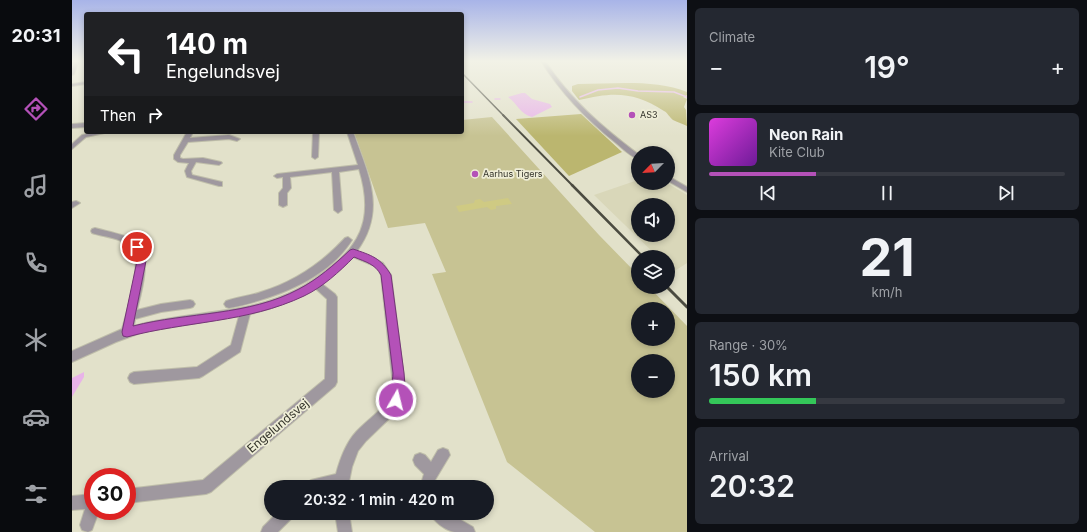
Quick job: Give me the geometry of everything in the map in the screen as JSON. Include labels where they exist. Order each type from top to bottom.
[{"type":"street","points":[[560,86],[604,131],[631,152]]},
{"type":"street","points":[[72,126],[84,125]]},
{"type":"street","points":[[72,147],[84,136],[95,134]]},
{"type":"street","points":[[189,134],[177,157],[181,161],[202,160],[212,163],[220,163]]},
{"type":"street","points":[[315,157],[316,134]]},
{"type":"street","points":[[72,357],[127,332],[153,325],[245,312],[286,299],[316,284],[349,257],[368,224],[370,210],[369,194],[351,134]]},
{"type":"street","points":[[186,140],[212,135],[229,137],[237,140]]},
{"type":"street","points":[[193,161],[188,172],[189,176],[219,184]]},
{"type":"street","points":[[277,176],[362,167]]},
{"type":"street","points":[[335,170],[338,190],[335,194],[338,210]]},
{"type":"street","points":[[283,205],[283,193],[287,188],[286,175]]},
{"type":"street","points":[[675,182],[687,190]]},
{"type":"street","points":[[95,231],[127,241],[137,247],[141,254],[139,277],[127,332]]},
{"type":"street","points":[[229,304],[256,298],[284,288],[318,269],[335,255],[348,240]]},
{"type":"street","points":[[335,255],[380,265],[386,275],[399,386],[396,400],[389,411],[360,437],[351,453],[343,480]]},
{"type":"street","name":"Engelundsvej","points":[[136,495],[206,486],[331,382],[332,297],[316,284]]},
{"type":"street","points":[[130,316],[161,308],[190,304]]},
{"type":"street","points":[[134,378],[199,372],[236,348],[245,312]]},
{"type":"street","points":[[428,480],[443,455]]},
{"type":"street","points":[[420,460],[432,472]]},
{"type":"street","points":[[73,503],[84,502]]},
{"type":"street","points":[[86,525],[88,520]]},
{"type":"street","points":[[268,532],[280,520]]},
{"type":"street","points":[[343,520],[346,532]]},
{"type":"street","points":[[447,520],[468,532]]},
{"type":"shaded area","points":[[572,86],[666,86],[687,92],[687,95],[683,97],[687,99],[684,107],[686,110],[687,126],[673,120],[665,112],[653,104],[633,97],[612,95],[579,100],[572,91]]},
{"type":"shaded area","points":[[525,93],[532,99],[550,104],[552,107],[532,117],[528,116],[508,97]]},
{"type":"shaded area","points":[[581,114],[622,152],[569,176],[516,119]]},
{"type":"shaded area","points":[[492,117],[599,235],[631,268],[631,294],[656,294],[664,302],[631,302],[631,346],[675,346],[675,314],[687,326],[687,532],[595,532],[507,462],[432,274],[446,272],[425,223],[388,228],[355,134],[464,134],[464,120]]},
{"type":"shaded area","points":[[631,182],[631,190],[675,190],[675,188],[687,195],[687,263],[675,271],[675,250],[651,250],[643,242],[675,242],[675,198],[631,198],[631,231],[594,195]]},
{"type":"shaded area","points":[[84,372],[84,377],[72,397],[72,378]]},
{"type":"building","name":"Aarhus Tigers","points":[[508,198],[512,204],[496,206],[496,209],[491,210],[487,207],[459,212],[456,206],[474,203],[475,200],[480,199],[484,202]]},
{"type":"waterway","points":[[580,97],[598,90],[618,88],[638,91],[674,92],[687,97]]},
{"type":"waterway","points":[[495,99],[500,99]]},
{"type":"waterway","points":[[464,102],[472,102]]},
{"type":"railway","points":[[475,86],[504,116]]},
{"type":"railway","points":[[503,115],[573,186]]},
{"type":"railway","points":[[572,185],[636,250]]},
{"type":"railway","points":[[674,294],[687,307]]},
{"type":"place","name":"AS3","points":[[632,115]]},
{"type":"place","name":"Aarhus Tigers","points":[[475,174]]},
{"type":"route","points":[[137,247],[141,254],[141,261],[127,332],[153,325],[245,312],[269,306],[301,293],[316,284],[334,271],[353,253],[375,262],[384,269],[386,275],[398,373],[399,386],[396,400]]}]
